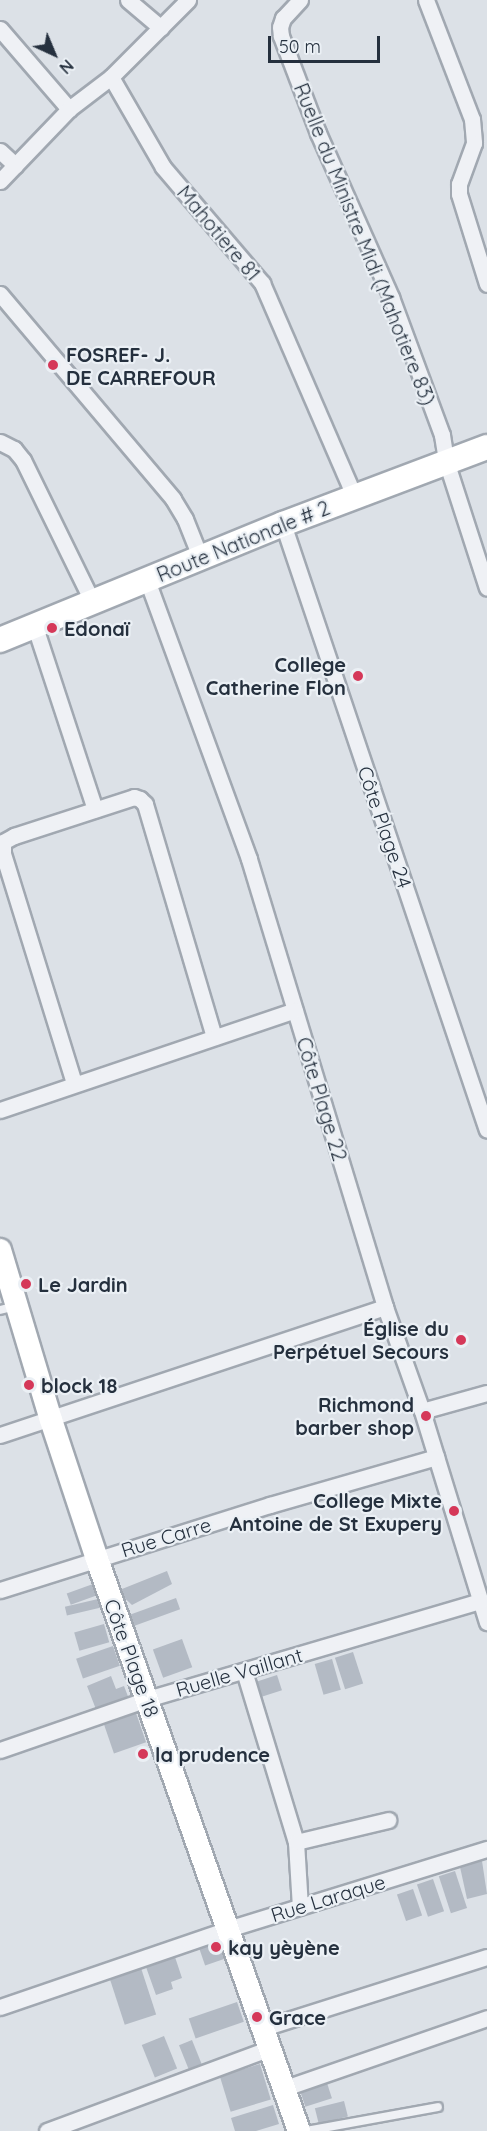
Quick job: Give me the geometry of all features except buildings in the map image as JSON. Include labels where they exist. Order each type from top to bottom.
[{"type":"main road","name":"Route Nationale # 2","points":[[0,640],[283,524],[487,447]]},
{"type":"street","points":[[129,0],[160,28]]},
{"type":"street","points":[[0,181],[69,109],[111,77],[188,0]]},
{"type":"street","name":"Ruelle du Ministre Midi (Mahotiere 83)","points":[[300,0],[283,18],[280,27],[281,36],[318,134],[391,297],[442,435],[446,461],[487,588]]},
{"type":"street","points":[[426,0],[472,119],[474,143],[459,184],[459,194],[487,284]]},
{"type":"street","points":[[0,30],[69,109]]},
{"type":"street","name":"Mahotiere 81","points":[[111,77],[163,167],[262,284],[354,496]]},
{"type":"street","points":[[0,151],[15,165]]},
{"type":"street","points":[[0,294],[173,499],[185,519],[201,559]]},
{"type":"street","points":[[0,442],[14,450],[23,459],[92,601]]},
{"type":"street","name":"Côte Plage 24","points":[[283,524],[487,1130]]},
{"type":"street","name":"Côte Plage 22","points":[[147,580],[249,859],[385,1307],[422,1411],[487,1622]]},
{"type":"street","points":[[35,627],[95,809]]},
{"type":"street","points":[[74,1083],[2,848],[8,838],[95,809],[134,797],[145,804],[213,1037]]},
{"type":"street","points":[[0,1110],[74,1083],[295,1010]]},
{"type":"street","name":"Côte Plage 18","points":[[0,1250],[9,1308],[51,1420],[97,1559],[299,2131]]},
{"type":"street","points":[[0,1435],[51,1420],[385,1307]]},
{"type":"street","points":[[422,1411],[487,1393]]},
{"type":"street","name":"Rue Carre","points":[[0,1590],[436,1457]]},
{"type":"street","name":"Ruelle Vaillant","points":[[0,1750],[147,1699],[481,1601]]},
{"type":"street","points":[[244,1671],[296,1842],[300,1907]]},
{"type":"street","points":[[296,1842],[388,1820]]},
{"type":"street","name":"Rue Laraque","points":[[0,2007],[228,1929],[487,1849]]},
{"type":"street","points":[[47,2131],[267,2038],[487,1957]]},
{"type":"street","points":[[285,2088],[487,2018]]},
{"type":"lane","points":[[306,2131],[438,2108]]},
{"type":"place","name":"FOSREF- J. DE CARREFOUR","points":[[53,365]]},
{"type":"place","name":"Edonaï","points":[[52,628]]},
{"type":"place","name":"College Catherine Flon","points":[[358,676]]},
{"type":"place","name":"Le Jardin","points":[[26,1284]]},
{"type":"place","name":"Église du Perpétuel Secours","points":[[461,1340]]},
{"type":"place","name":"block 18","points":[[29,1385]]},
{"type":"place","name":"Richmond barber shop","points":[[426,1416]]},
{"type":"place","name":"College Mixte Antoine de St Exupery","points":[[454,1511]]},
{"type":"place","name":"la prudence","points":[[143,1754]]},
{"type":"place","name":"kay yèyène","points":[[216,1947]]},
{"type":"place","name":"Grace","points":[[257,2017]]}]
